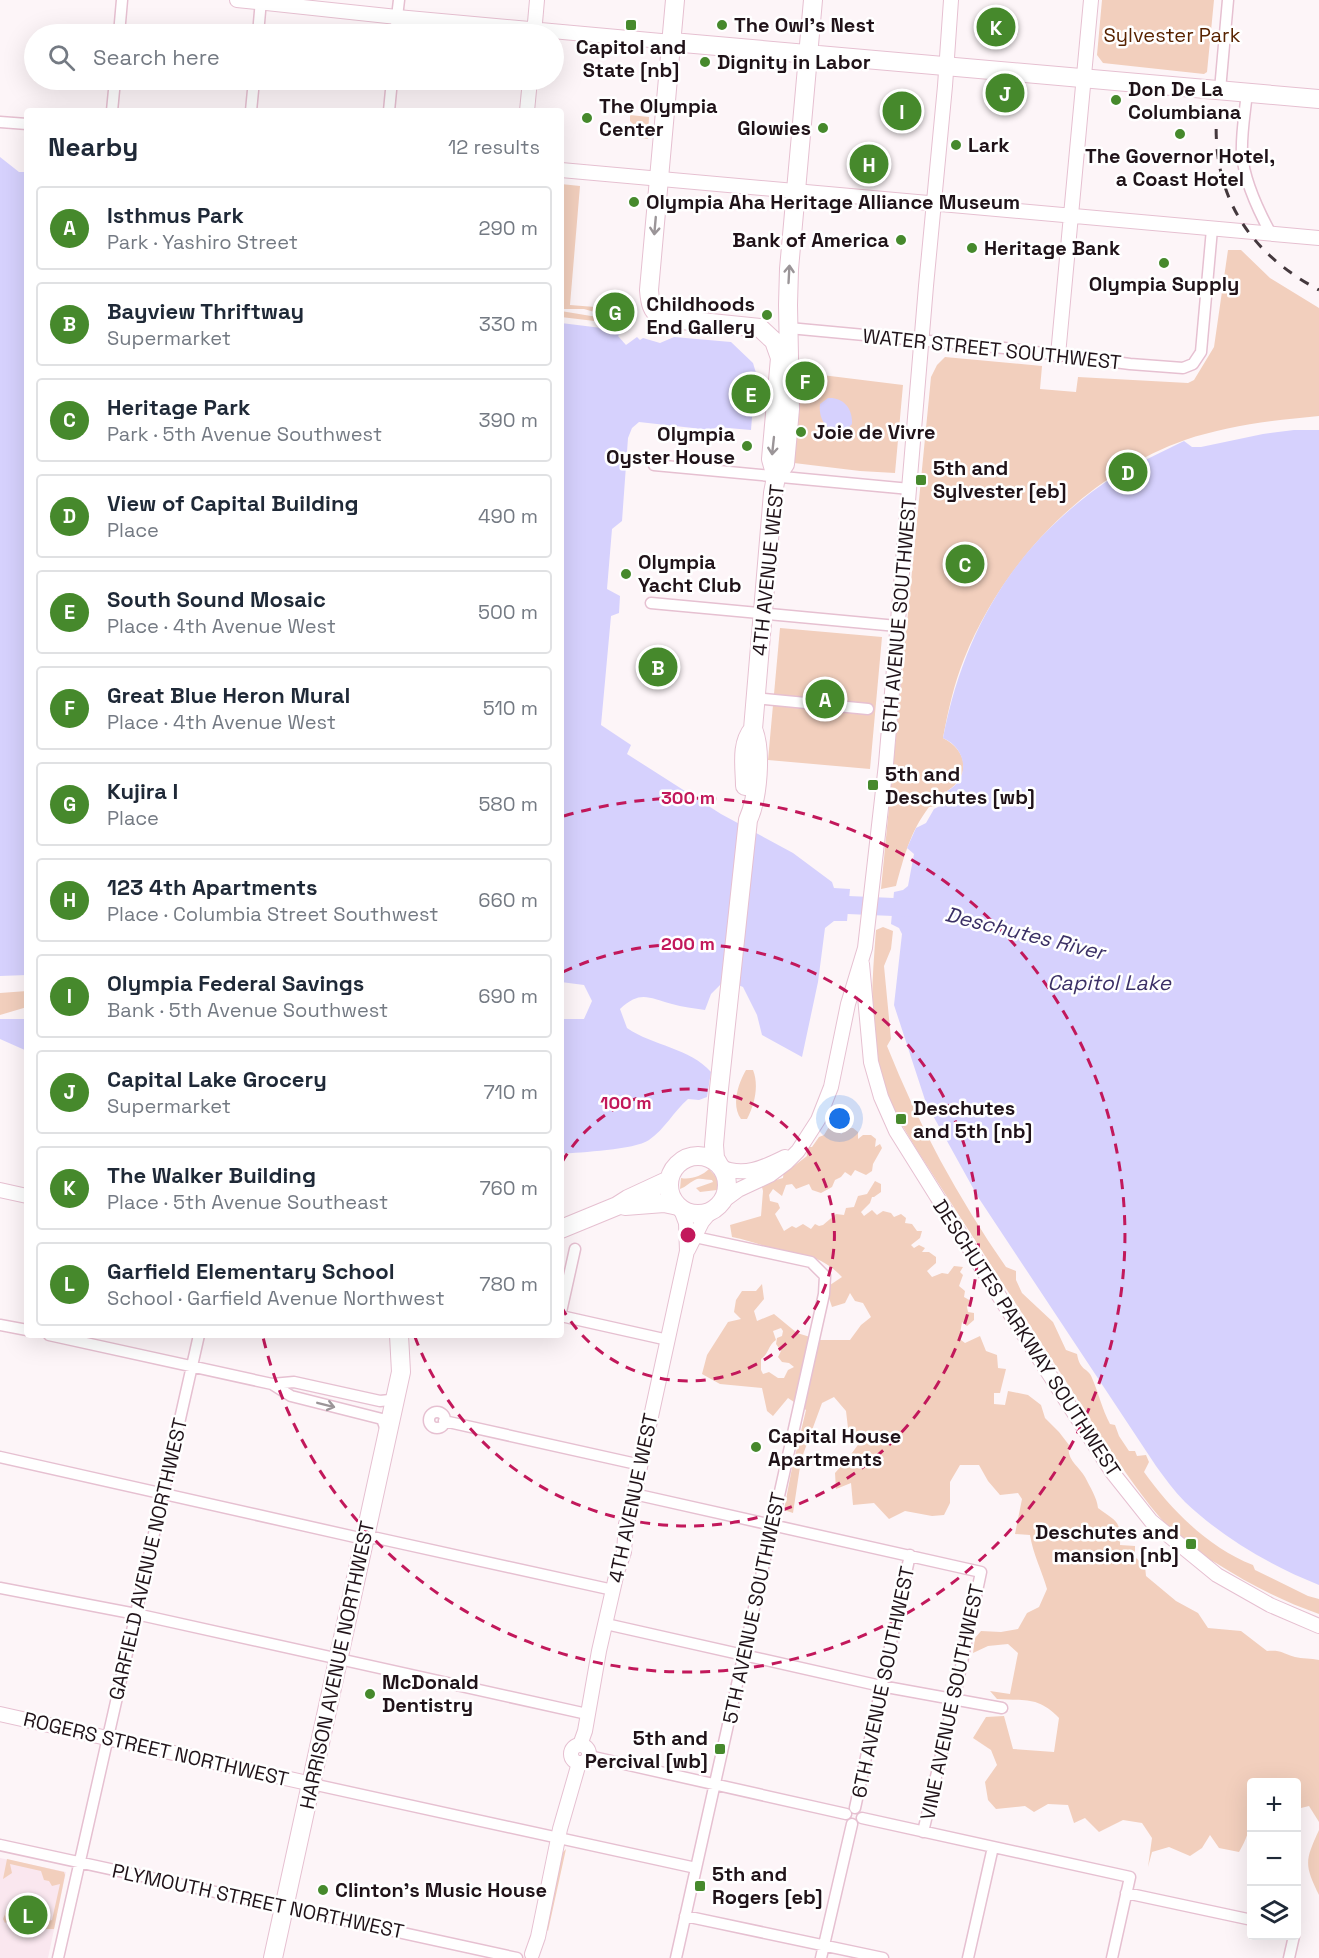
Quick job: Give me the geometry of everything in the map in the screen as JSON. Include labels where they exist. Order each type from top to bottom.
[{"type":"main road","points":[[675,0],[650,303],[653,310],[662,318],[669,320],[760,328],[781,319],[788,305]]},
{"type":"main road","name":"4TH AVENUE WEST","points":[[708,1158],[718,1098],[749,812],[758,753],[757,738],[753,729],[755,698],[776,477],[785,464],[790,409],[788,305],[813,0]]},
{"type":"main road","points":[[672,42],[1319,99]]},
{"type":"main road","points":[[760,328],[777,345],[780,358],[771,459],[776,477]]},
{"type":"main road","points":[[617,1206],[664,1203],[696,1214],[716,1207],[727,1189],[726,1180],[708,1158],[679,1163],[673,1171],[669,1180],[669,1190],[679,1207]]},
{"type":"main road","points":[[564,1228],[617,1206],[669,1180]]},
{"type":"main road","name":"HARRISON AVENUE NORTHWEST","points":[[273,1958],[396,1396],[401,1371],[399,1338]]},
{"type":"main road","name":"HARRISON AVENUE NORTHWEST","points":[[401,1371],[407,1361],[411,1338]]},
{"type":"street","points":[[120,24],[122,0]]},
{"type":"street","points":[[237,0],[461,24]]},
{"type":"street","points":[[396,24],[399,0]]},
{"type":"street","points":[[535,24],[537,0]]},
{"type":"street","name":"5TH AVENUE SOUTHWEST","points":[[716,1207],[738,1190],[778,1170],[798,1151],[809,1135],[825,1104],[868,927],[886,764],[951,0]]},
{"type":"street","points":[[1058,355],[1091,0]]},
{"type":"street","points":[[1220,90],[1228,0]]},
{"type":"street","points":[[259,24],[261,1]]},
{"type":"street","points":[[564,34],[672,42]]},
{"type":"street","points":[[112,108],[114,90]]},
{"type":"street","points":[[251,108],[253,90]]},
{"type":"street","points":[[389,108],[391,90]]},
{"type":"street","points":[[527,108],[529,90]]},
{"type":"street","points":[[1247,92],[1242,141],[1243,165],[1256,202],[1271,234]]},
{"type":"street","points":[[0,122],[24,124]]},
{"type":"street","points":[[564,170],[1319,238]]},
{"type":"street","name":"WATER STREET SOUTHWEST","points":[[789,328],[1183,368],[1193,364],[1201,352],[1212,229]]},
{"type":"street","points":[[654,465],[910,489]]},
{"type":"street","points":[[651,603],[897,626]]},
{"type":"street","points":[[755,698],[868,709]]},
{"type":"street","name":"DESCHUTES PARKWAY SOUTHWEST","points":[[861,960],[871,1062],[880,1097],[896,1131],[1112,1472],[1151,1521],[1208,1568],[1244,1592],[1319,1626]]},
{"type":"street","points":[[708,1158],[730,1171],[748,1172],[798,1151]]},
{"type":"street","points":[[0,1190],[24,1195]]},
{"type":"street","name":"4TH AVENUE WEST","points":[[531,1957],[538,1937],[558,1837],[583,1755],[587,1714],[613,1590],[624,1552],[626,1524],[687,1251],[686,1222],[679,1207]]},
{"type":"street","name":"4TH AVENUE WEST","points":[[687,1251],[702,1222],[716,1207]]},
{"type":"street","name":"5TH AVENUE SOUTHWEST","points":[[676,1958],[824,1293],[825,1276],[811,1262],[695,1237]]},
{"type":"street","points":[[564,1300],[575,1249]]},
{"type":"street","points":[[564,1315],[668,1340]]},
{"type":"street","points":[[0,1325],[24,1329]]},
{"type":"street","points":[[63,1338],[272,1384],[294,1382],[380,1401],[390,1400],[396,1396]]},
{"type":"street","name":"GARFIELD AVENUE NORTHWEST","points":[[58,1958],[197,1338]]},
{"type":"street","points":[[272,1384],[291,1396],[382,1419],[386,1428],[386,1440]]},
{"type":"street","points":[[444,1421],[641,1465]]},
{"type":"street","points":[[0,1457],[364,1539],[377,1538],[613,1590]]},
{"type":"street","points":[[634,1494],[910,1555]]},
{"type":"street","name":"VINE AVENUE SOUTHWEST","points":[[910,1555],[981,1572],[923,1832]]},
{"type":"street","name":"6TH AVENUE SOUTHWEST","points":[[821,1958],[910,1555]]},
{"type":"street","points":[[0,1588],[136,1614],[587,1714]]},
{"type":"street","points":[[606,1624],[881,1686],[1002,1708]]},
{"type":"street","name":"ROGERS STREET NORTHWEST","points":[[0,1714],[696,1868]]},
{"type":"street","points":[[583,1755],[1130,1877],[1112,1958]]},
{"type":"street","name":"PLYMOUTH STREET NORTHWEST","points":[[0,1845],[517,1958]]},
{"type":"street","points":[[969,1958],[993,1847]]},
{"type":"street","points":[[1126,1893],[1247,1919]]},
{"type":"street","points":[[686,1916],[883,1958]]},
{"type":"street","points":[[1289,1958],[1293,1940]]},
{"type":"shaded area","points":[[0,1858],[66,1872],[48,1958],[0,1958]]},
{"type":"green space","name":"Sylvester Park","points":[[1102,0],[1214,0],[1207,72],[1204,74],[1103,63],[1097,55]]},
{"type":"green space","points":[[630,115],[649,117],[648,139],[631,137],[633,124],[630,121]]},
{"type":"green space","points":[[564,184],[580,186],[570,305],[632,310],[635,319],[628,325],[564,317],[564,312],[591,316],[633,318],[584,309],[564,309]]},
{"type":"green space","points":[[1228,250],[1241,250],[1270,278],[1319,308],[1319,416],[1251,424],[1217,431],[1185,440],[1148,455],[1114,475],[1081,499],[1052,526],[1025,556],[1001,589],[981,623],[960,668],[943,738],[957,749],[961,756],[963,771],[960,778],[947,791],[942,805],[929,807],[922,816],[908,845],[896,886],[881,889],[931,377],[937,365],[945,357],[1042,366],[1040,389],[1076,392],[1078,377],[1188,383],[1194,380],[1214,347]]},
{"type":"green space","points":[[822,375],[903,385],[895,473],[794,463],[800,399],[799,376]]},
{"type":"green space","points":[[780,628],[882,637],[870,769],[768,760]]},
{"type":"green space","points":[[883,927],[893,931],[891,949],[884,966],[891,1039],[887,1046],[940,1160],[1006,1267],[1016,1271],[1016,1280],[1022,1293],[1053,1322],[1066,1350],[1077,1354],[1080,1364],[1092,1378],[1110,1424],[1115,1425],[1129,1451],[1135,1451],[1137,1456],[1146,1455],[1149,1462],[1144,1472],[1166,1500],[1192,1526],[1221,1549],[1253,1565],[1255,1570],[1308,1596],[1319,1599],[1319,1614],[1266,1592],[1202,1555],[1176,1535],[1164,1522],[1142,1496],[1103,1439],[915,1147],[888,1099],[876,1058],[872,1015],[873,972],[876,930]]},
{"type":"green space","points":[[24,991],[24,1008],[0,1015],[0,993]]},
{"type":"green space","points":[[746,1070],[753,1070],[756,1082],[755,1094],[747,1119],[741,1119],[736,1101],[738,1088]]},
{"type":"green space","points":[[830,1125],[836,1125],[841,1134],[847,1128],[853,1128],[858,1132],[858,1139],[863,1135],[871,1135],[876,1139],[875,1147],[880,1144],[882,1148],[873,1164],[872,1171],[866,1175],[855,1170],[851,1176],[845,1172],[835,1180],[832,1187],[821,1193],[812,1190],[809,1184],[796,1189],[792,1184],[786,1185],[782,1196],[773,1189],[769,1195],[770,1201],[778,1203],[780,1208],[775,1214],[784,1231],[792,1226],[796,1228],[803,1224],[811,1229],[815,1224],[823,1225],[836,1214],[844,1215],[846,1208],[854,1207],[858,1196],[867,1194],[875,1181],[881,1184],[881,1192],[872,1197],[870,1203],[861,1212],[864,1216],[872,1210],[877,1215],[883,1211],[891,1213],[894,1217],[901,1214],[906,1218],[905,1223],[912,1224],[917,1231],[922,1231],[920,1238],[911,1245],[914,1248],[919,1245],[925,1248],[922,1252],[929,1252],[936,1257],[936,1263],[927,1271],[932,1277],[942,1273],[948,1274],[954,1266],[963,1267],[960,1272],[963,1275],[959,1286],[965,1291],[964,1297],[971,1301],[967,1307],[968,1312],[974,1313],[974,1320],[967,1326],[962,1322],[961,1340],[965,1343],[980,1336],[986,1351],[997,1355],[998,1368],[1006,1369],[1000,1393],[994,1393],[994,1404],[1005,1405],[1008,1391],[1028,1395],[1041,1405],[1045,1418],[1069,1445],[1069,1455],[1085,1477],[1095,1496],[1098,1508],[1116,1522],[1120,1530],[1120,1545],[1135,1546],[1135,1557],[1145,1566],[1146,1576],[1176,1601],[1198,1613],[1208,1628],[1241,1631],[1267,1651],[1279,1651],[1298,1658],[1319,1660],[1319,1822],[1309,1806],[1301,1808],[1301,1778],[1247,1778],[1247,1835],[1239,1852],[1219,1848],[1210,1835],[1202,1848],[1190,1856],[1169,1847],[1152,1852],[1148,1867],[1152,1838],[1142,1823],[1123,1820],[1099,1832],[1085,1818],[1074,1823],[1068,1805],[1048,1804],[1034,1812],[1025,1806],[996,1809],[988,1800],[985,1782],[997,1765],[991,1750],[973,1738],[986,1717],[1004,1716],[1013,1749],[1054,1752],[1059,1718],[1038,1703],[997,1699],[990,1691],[1010,1694],[1018,1653],[1008,1644],[988,1646],[973,1653],[975,1638],[981,1631],[1001,1632],[1018,1629],[1027,1613],[1039,1607],[1047,1589],[1030,1535],[1015,1534],[1022,1499],[1018,1493],[1000,1495],[988,1481],[979,1465],[960,1465],[950,1482],[950,1503],[944,1515],[932,1516],[905,1511],[889,1519],[874,1503],[853,1505],[851,1483],[836,1489],[835,1473],[863,1438],[848,1428],[846,1411],[834,1397],[822,1403],[801,1460],[793,1513],[784,1510],[806,1410],[788,1398],[773,1416],[767,1411],[762,1388],[720,1384],[702,1374],[707,1355],[728,1322],[741,1319],[734,1312],[736,1300],[742,1291],[756,1291],[762,1284],[764,1299],[754,1311],[757,1321],[774,1314],[797,1333],[820,1340],[850,1340],[861,1325],[871,1317],[863,1303],[855,1301],[850,1293],[845,1303],[832,1307],[828,1295],[830,1285],[842,1277],[825,1263],[808,1256],[732,1237],[730,1225],[761,1216],[763,1191],[761,1183],[769,1178],[776,1180],[783,1178],[784,1168],[788,1165],[794,1166],[807,1156],[806,1147],[812,1147],[819,1137],[824,1135]],"holes":[[[781,1328],[782,1336],[777,1338],[776,1344],[781,1351],[778,1357],[782,1362],[794,1367],[788,1370],[784,1378],[778,1378],[769,1372],[763,1374],[761,1359],[776,1340],[773,1331]]]},
{"type":"green space","points":[[709,1169],[717,1178],[717,1190],[700,1192],[696,1188],[713,1182],[701,1179],[680,1189],[681,1178],[696,1177]]},
{"type":"green space","points":[[1319,1830],[1319,1895],[1308,1862]]},
{"type":"green space","points":[[566,1849],[548,1931],[546,1929],[563,1852]]},
{"type":"green space","points":[[7,1859],[64,1872],[54,1929],[46,1929],[43,1923],[52,1920],[60,1884],[52,1886],[49,1881],[44,1880],[41,1871],[10,1864],[12,1873],[3,1879]]},
{"type":"green space","points":[[8,1907],[13,1909],[8,1915],[26,1919],[32,1912],[35,1913],[32,1929],[25,1927],[30,1922],[12,1918],[5,1923],[3,1919]]},
{"type":"water","points":[[0,157],[19,172],[24,172],[24,975],[0,976]]},
{"type":"water","points":[[564,323],[618,330],[622,332],[618,336],[626,345],[637,337],[640,340],[643,338],[660,343],[674,337],[731,342],[753,363],[756,373],[755,384],[745,393],[753,405],[751,430],[717,427],[711,430],[639,422],[632,428],[628,438],[622,521],[612,529],[607,589],[620,596],[619,613],[611,616],[601,725],[631,745],[627,754],[721,814],[793,853],[832,882],[834,888],[850,889],[847,921],[834,921],[825,928],[818,982],[802,1057],[762,1035],[757,1015],[743,987],[733,983],[721,984],[711,994],[705,1010],[645,997],[634,999],[620,1009],[627,1028],[682,1052],[702,1064],[711,1072],[707,1097],[699,1100],[688,1099],[660,1131],[642,1143],[620,1148],[564,1154],[564,1019],[584,1019],[592,1001],[584,985],[564,982]]},
{"type":"water","points":[[828,398],[838,399],[849,408],[852,424],[845,432],[834,431],[825,425],[820,404]]},
{"type":"water","name":"Capitol Lake","points":[[1294,430],[1319,430],[1319,1585],[1283,1569],[1231,1539],[1200,1515],[1177,1493],[1156,1466],[978,1197],[926,1103],[894,1005],[902,934],[899,928],[891,924],[894,892],[908,886],[914,854],[907,848],[916,828],[926,823],[934,809],[942,805],[947,791],[955,786],[963,772],[961,756],[957,749],[943,738],[965,659],[981,623],[1000,590],[1023,558],[1049,529],[1079,502],[1113,477],[1122,479],[1127,477],[1133,472],[1133,466],[1184,441],[1192,447],[1201,447]]},
{"type":"water","points":[[0,1019],[24,1019],[24,1050],[0,1039]]},
{"type":"waterway","name":"Deschutes River","points":[[848,905],[916,908]]},
{"type":"railway","points":[[1217,109],[1216,139],[1220,167],[1227,192],[1238,216],[1271,257],[1319,290]]},
{"type":"place","name":"Capitol and State [nb]","points":[[631,25]]},
{"type":"place","name":"The Owl's Nest","points":[[722,25]]},
{"type":"place","name":"The Walker Building","points":[[996,27]]},
{"type":"place","name":"Dignity in Labor","points":[[705,62]]},
{"type":"place","name":"Capital Lake Grocery","points":[[1005,93]]},
{"type":"place","name":"Don De La Columbiana","points":[[1116,100]]},
{"type":"place","name":"Olympia Federal Savings","points":[[902,111]]},
{"type":"place","name":"The Olympia Center","points":[[587,118]]},
{"type":"place","name":"Glowies","points":[[823,128]]},
{"type":"place","name":"The Governor Hotel, a Coast Hotel","points":[[1180,134]]},
{"type":"place","name":"Lark","points":[[956,145]]},
{"type":"place","name":"123 4th Apartments","points":[[869,164]]},
{"type":"place","name":"Olympia Aha Heritage Alliance Museum","points":[[634,202]]},
{"type":"place","name":"Bank of America","points":[[901,240]]},
{"type":"place","name":"Heritage Bank","points":[[972,248]]},
{"type":"place","name":"Olympia Supply","points":[[1164,263]]},
{"type":"place","name":"Kujira I","points":[[615,312]]},
{"type":"place","name":"Childhoods End Gallery","points":[[767,315]]},
{"type":"place","name":"Great Blue Heron Mural","points":[[805,381]]},
{"type":"place","name":"South Sound Mosaic","points":[[751,394]]},
{"type":"place","name":"Joie de Vivre","points":[[801,432]]},
{"type":"place","name":"Olympia Oyster House","points":[[747,446]]},
{"type":"place","name":"View of Capital Building","points":[[1128,472]]},
{"type":"place","name":"5th and Sylvester [eb]","points":[[921,480]]},
{"type":"place","name":"Heritage Park","points":[[965,564]]},
{"type":"place","name":"Olympia Yacht Club","points":[[626,574]]},
{"type":"place","name":"Bayview Thriftway","points":[[658,667]]},
{"type":"place","name":"Isthmus Park","points":[[825,699]]},
{"type":"place","name":"5th and Deschutes [wb]","points":[[873,785]]},
{"type":"place","name":"Deschutes and 5th [nb]","points":[[901,1119]]},
{"type":"place","name":"Capital House Apartments","points":[[756,1447]]},
{"type":"place","name":"Deschutes and mansion [nb]","points":[[1191,1544]]},
{"type":"place","name":"McDonald Dentistry","points":[[370,1694]]},
{"type":"place","name":"5th and Percival [wb]","points":[[720,1749]]},
{"type":"place","name":"5th and Rogers [eb]","points":[[700,1886]]},
{"type":"place","name":"Clinton's Music House","points":[[323,1890]]},
{"type":"place","name":"Garfield Elementary School","points":[[28,1915]]}]
